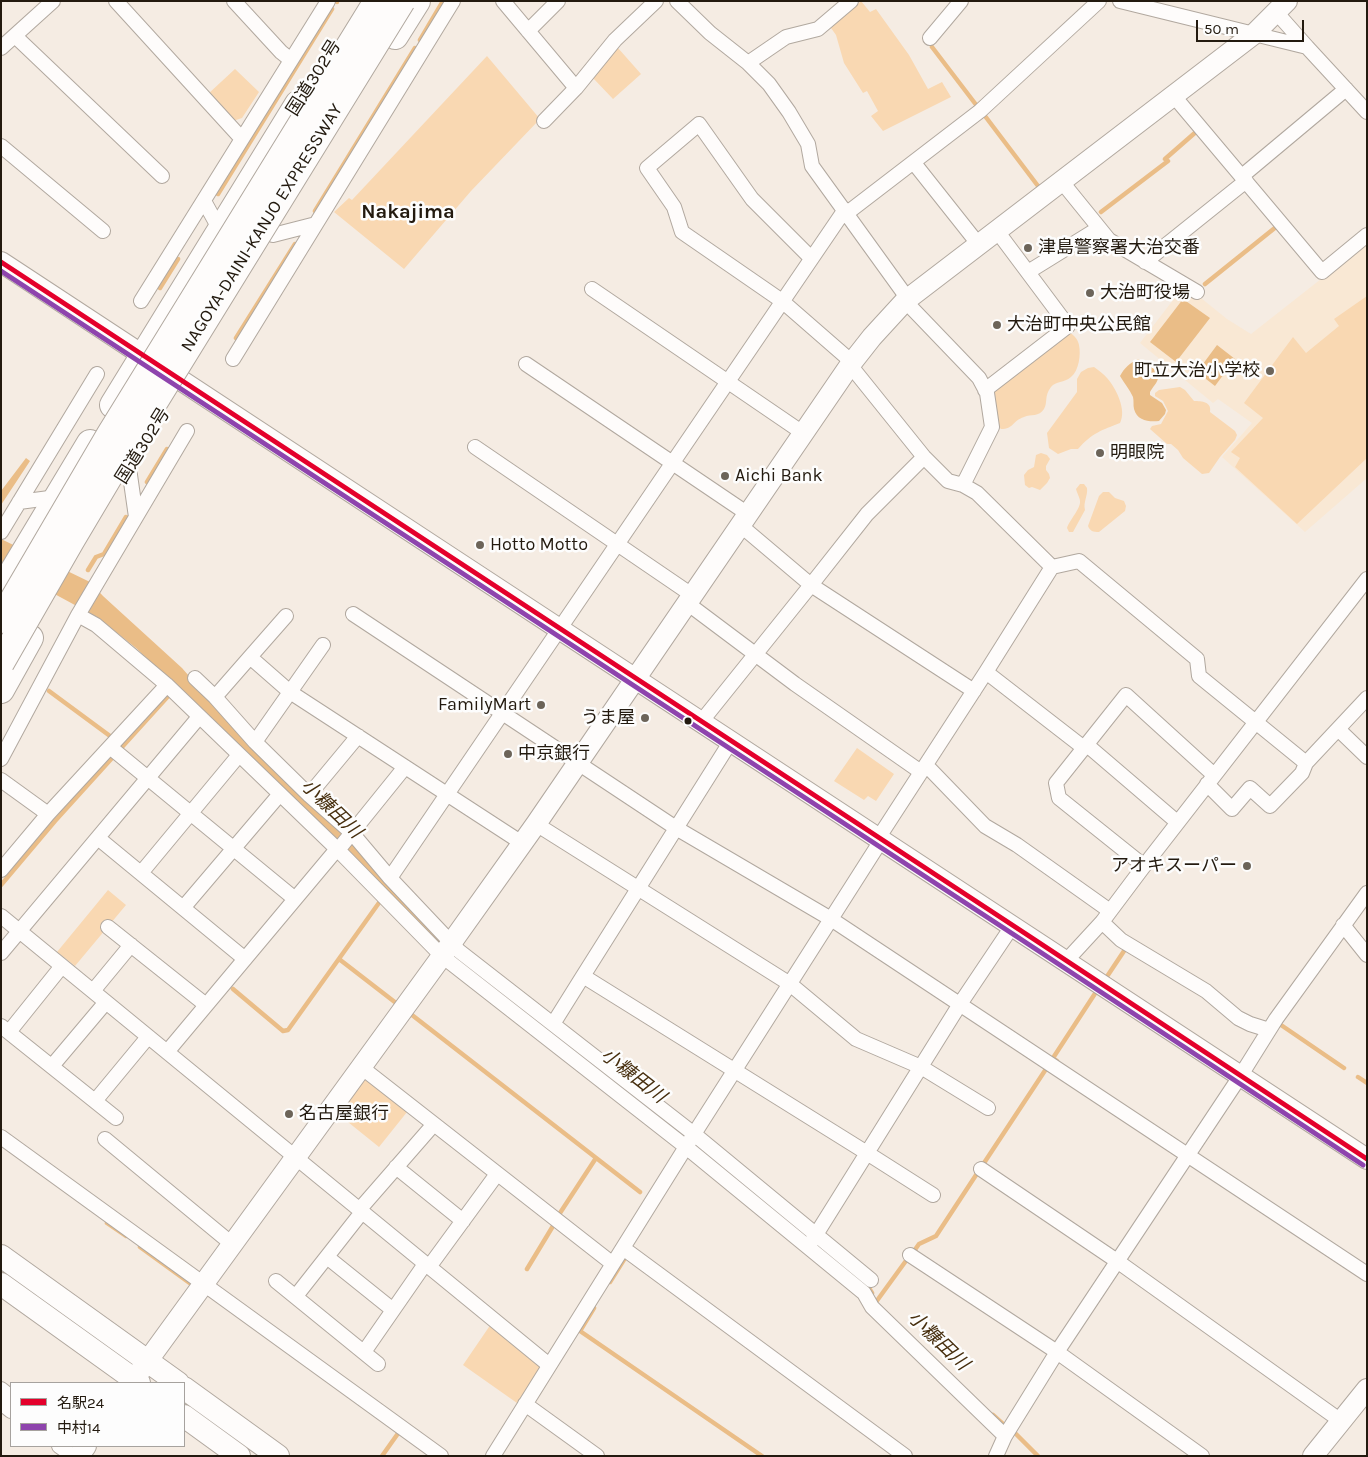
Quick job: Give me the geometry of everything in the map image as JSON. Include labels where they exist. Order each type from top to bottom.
[{"type":"highway","name":"国道302号","points":[[6,584],[142,356],[362,1]]},
{"type":"highway","name":"NAGOYA-DAINI-KANJO EXPRESSWAY","points":[[1,620],[110,434],[377,1]]},
{"type":"highway","name":"NAGOYA-DAINI-KANJO EXPRESSWAY","points":[[1,663],[128,445],[402,1]]},
{"type":"highway","name":"国道302号","points":[[1,690],[52,598],[129,468],[417,1]]},
{"type":"main road","points":[[1,1256],[177,1382]]},
{"type":"main road","points":[[1,1284],[135,1382]]},
{"type":"main road","points":[[185,1389],[278,1456]]},
{"type":"main road","points":[[185,1417],[239,1456]]},
{"type":"street","points":[[1,48],[53,1]]},
{"type":"street","points":[[116,1],[242,139]]},
{"type":"street","points":[[234,1],[281,52],[291,60]]},
{"type":"street","points":[[141,301],[328,1]]},
{"type":"street","points":[[233,360],[453,1]]},
{"type":"street","points":[[503,1],[576,88]]},
{"type":"street","points":[[528,31],[558,1]]},
{"type":"street","points":[[544,122],[576,88],[615,40],[656,1]]},
{"type":"street","points":[[677,1],[710,33],[748,62],[769,84],[790,112],[808,144],[812,166],[906,300],[979,378],[985,390],[992,426],[963,485]]},
{"type":"street","points":[[748,62],[786,37],[818,30],[851,1]]},
{"type":"street","points":[[930,38],[961,1]]},
{"type":"street","points":[[390,878],[844,211],[850,210],[980,112],[1099,1]]},
{"type":"street","points":[[1120,1],[1307,46]]},
{"type":"street","points":[[1169,12],[1180,1]]},
{"type":"street","points":[[135,1382],[147,1361],[536,824],[851,363],[906,300],[1062,182],[1173,94],[1254,34],[1280,5],[1307,46],[1367,112]]},
{"type":"street","points":[[14,36],[162,176]]},
{"type":"street","points":[[1145,262],[1346,89]]},
{"type":"street","points":[[1173,94],[1322,272],[1367,235]]},
{"type":"street","points":[[812,258],[752,199],[699,124],[647,168],[674,207],[682,232],[782,301],[851,363],[924,457],[948,481],[963,485],[978,493],[1052,568]]},
{"type":"street","points":[[1,146],[104,231]]},
{"type":"street","points":[[914,162],[979,245]]},
{"type":"street","points":[[1062,182],[1109,240],[1197,292]]},
{"type":"street","points":[[204,201],[220,230]]},
{"type":"street","points":[[273,235],[316,224]]},
{"type":"street","points":[[1028,272],[1099,228]]},
{"type":"street","points":[[985,390],[1068,326],[997,231]]},
{"type":"street","points":[[1,262],[558,630],[1067,960],[1367,1159]]},
{"type":"street","points":[[592,289],[803,433]]},
{"type":"street","points":[[526,364],[672,463],[744,520],[811,585],[974,691]]},
{"type":"street","points":[[1,532],[97,374]]},
{"type":"street","points":[[1,758],[80,612],[187,431]]},
{"type":"street","points":[[474,447],[617,544],[689,599],[756,655],[923,768],[985,826],[1017,845],[1106,917],[1122,940],[1206,991],[1238,1018],[1269,1030]]},
{"type":"street","points":[[701,722],[867,514],[924,457]]},
{"type":"street","points":[[129,468],[136,517]]},
{"type":"street","points":[[19,502],[57,497]]},
{"type":"street","points":[[493,1456],[690,1140],[831,919],[923,768],[1052,568],[1079,561],[1197,659],[1199,676],[1306,763]]},
{"type":"street","points":[[1067,960],[1106,917],[1177,822],[1367,579]]},
{"type":"street","points":[[80,612],[171,689],[280,794],[390,878],[447,949],[459,952],[553,1024],[812,1240],[871,1280]]},
{"type":"street","points":[[353,614],[676,828],[831,919],[1367,1274]]},
{"type":"street","points":[[215,697],[286,616]]},
{"type":"street","points":[[255,742],[324,645]]},
{"type":"street","points":[[250,656],[290,692],[522,843]]},
{"type":"street","points":[[986,672],[1086,746],[1177,822]]},
{"type":"street","points":[[195,678],[215,697],[255,742],[309,795],[344,843],[447,949],[690,1140]]},
{"type":"street","points":[[1,870],[48,814],[116,751],[171,689]]},
{"type":"street","points":[[1144,866],[1058,798],[1056,783],[1126,695],[1211,780],[1232,809],[1250,788],[1270,806],[1302,773],[1306,763],[1367,698]]},
{"type":"street","points":[[1,953],[199,717]]},
{"type":"street","points":[[1338,729],[1367,757]]},
{"type":"street","points":[[309,795],[358,736]]},
{"type":"street","points":[[553,1024],[731,741]]},
{"type":"street","points":[[116,751],[295,899]]},
{"type":"street","points":[[141,874],[239,755]]},
{"type":"street","points":[[167,1052],[344,843],[405,767]]},
{"type":"street","points":[[1,780],[48,814]]},
{"type":"street","points":[[183,908],[280,794]]},
{"type":"street","points":[[536,824],[790,984],[856,1039],[921,1067],[988,1108]]},
{"type":"street","points":[[98,838],[245,959]]},
{"type":"street","points":[[996,1456],[1005,1436],[1057,1352],[1269,1030],[1367,893]]},
{"type":"street","points":[[1,916],[549,1365]]},
{"type":"street","points":[[812,1240],[960,1004],[1013,925]]},
{"type":"street","points":[[1343,925],[1367,955]]},
{"type":"street","points":[[108,927],[206,1006]]},
{"type":"street","points":[[93,991],[131,945]]},
{"type":"street","points":[[62,966],[5,1029],[116,1118]]},
{"type":"street","points":[[583,976],[934,1195]]},
{"type":"street","points":[[52,1066],[106,1002]]},
{"type":"street","points":[[95,1101],[148,1036]]},
{"type":"street","points":[[361,1067],[613,1264]]},
{"type":"street","points":[[296,1296],[396,1167],[434,1124]]},
{"type":"street","points":[[1,1137],[440,1456]]},
{"type":"street","points":[[105,1139],[232,1244]]},
{"type":"street","points":[[396,1167],[463,1221]]},
{"type":"street","points":[[981,1170],[1117,1261],[1341,1421]]},
{"type":"street","points":[[364,1352],[393,1310],[498,1174]]},
{"type":"street","points":[[812,1240],[864,1293],[872,1307],[1005,1436]]},
{"type":"street","points":[[623,1248],[906,1456]]},
{"type":"street","points":[[910,1255],[1057,1352],[1202,1456]]},
{"type":"street","points":[[327,1256],[393,1310]]},
{"type":"street","points":[[276,1280],[378,1364]]},
{"type":"street","points":[[1313,1456],[1341,1421],[1365,1396]]},
{"type":"street","points":[[525,1404],[597,1456]]},
{"type":"street","points":[[64,1447],[80,1450]]},
{"type":"shaded area","points":[[861,1],[870,12],[876,9],[909,55],[928,89],[942,82],[951,97],[883,131],[871,116],[878,111],[867,91],[863,93],[844,63],[836,35],[831,28]]},
{"type":"shaded area","points":[[618,48],[641,74],[613,99],[593,78]]},
{"type":"shaded area","points":[[487,56],[540,119],[471,191],[404,269],[334,212],[349,198],[352,200]]},
{"type":"shaded area","points":[[235,69],[259,92],[242,118],[233,121],[208,94]]},
{"type":"shaded area","name":"町立大治小学校","points":[[1367,242],[1367,478],[1305,532],[1222,457],[1252,423],[1218,399],[1213,403],[1140,343],[1183,287],[1196,294],[1227,319],[1251,334]]},
{"type":"shaded area","points":[[1367,296],[1367,458],[1297,524],[1235,467],[1240,458],[1231,452],[1263,418],[1244,403],[1293,337],[1306,353],[1339,326],[1334,319]]},
{"type":"shaded area","points":[[1183,299],[1210,318],[1176,362],[1150,342]]},
{"type":"shaded area","points":[[1070,332],[1077,339],[1080,349],[1079,362],[1074,374],[1051,387],[1042,412],[1024,417],[1008,428],[1001,429],[996,424],[993,389]]},
{"type":"shaded area","points":[[1217,345],[1235,359],[1215,386],[1197,372]]},
{"type":"shaded area","points":[[1138,359],[1157,372],[1158,380],[1150,395],[1162,403],[1166,410],[1159,421],[1147,421],[1138,416],[1134,409],[1133,397],[1120,376],[1132,362]]},
{"type":"shaded area","points":[[1094,367],[1106,377],[1120,399],[1122,418],[1120,423],[1102,430],[1078,449],[1071,449],[1058,454],[1049,448],[1047,433],[1077,392],[1077,379],[1081,372]]},
{"type":"shaded area","points":[[1180,387],[1194,401],[1208,404],[1210,412],[1235,431],[1237,435],[1209,473],[1202,474],[1183,458],[1178,450],[1171,444],[1167,444],[1150,429],[1152,426],[1161,424],[1168,411],[1163,401],[1155,396],[1155,393],[1159,390]]},
{"type":"shaded area","points":[[1041,453],[1047,455],[1050,459],[1046,470],[1050,478],[1040,490],[1032,487],[1029,488],[1025,485],[1024,475],[1034,467],[1036,455]]},
{"type":"shaded area","points":[[26,458],[30,461],[1,505],[1,491]]},
{"type":"shaded area","points":[[1080,484],[1084,484],[1087,488],[1085,510],[1073,532],[1069,532],[1067,528],[1080,504],[1076,489]]},
{"type":"shaded area","points":[[1103,492],[1109,492],[1115,498],[1124,501],[1125,511],[1099,532],[1093,531],[1088,526],[1099,496]]},
{"type":"shaded area","points":[[1,539],[90,582],[182,668],[222,714],[353,841],[446,944],[442,949],[384,891],[346,848],[136,648],[97,617],[1,565]]},
{"type":"shaded area","points":[[857,748],[894,774],[876,801],[868,796],[864,800],[834,781]]},
{"type":"shaded area","points":[[108,890],[126,905],[75,966],[57,952]]},
{"type":"shaded area","points":[[367,1080],[407,1112],[379,1147],[338,1114],[362,1081]]},
{"type":"shaded area","points":[[491,1324],[539,1363],[539,1370],[517,1403],[463,1365]]},
{"type":"waterway","points":[[420,40],[443,1]]},
{"type":"waterway","points":[[218,194],[332,9]]},
{"type":"waterway","points":[[932,47],[977,106],[974,109]]},
{"type":"waterway","points":[[315,211],[415,48]]},
{"type":"waterway","points":[[985,116],[1038,186]]},
{"type":"waterway","points":[[1101,212],[1168,161],[1165,159],[1197,131]]},
{"type":"waterway","points":[[1205,284],[1276,227]]},
{"type":"waterway","points":[[236,338],[295,244]]},
{"type":"waterway","points":[[160,288],[178,259]]},
{"type":"waterway","points":[[147,482],[167,449]]},
{"type":"waterway","points":[[88,570],[96,557],[104,554],[126,517]]},
{"type":"waterway","points":[[49,691],[110,736]]},
{"type":"waterway","points":[[1,885],[55,821],[171,693]]},
{"type":"waterway","points":[[233,989],[283,1031],[288,1030],[381,900]]},
{"type":"waterway","points":[[1108,975],[1126,948]]},
{"type":"waterway","name":"小糠田川","points":[[450,953],[689,1139]]},
{"type":"waterway","points":[[339,959],[396,1003]]},
{"type":"waterway","points":[[1057,1061],[1053,1058],[1096,992]]},
{"type":"waterway","points":[[412,1015],[640,1192]]},
{"type":"waterway","points":[[1281,1025],[1344,1068]]},
{"type":"waterway","points":[[984,1163],[1046,1069]]},
{"type":"waterway","points":[[1358,1077],[1367,1083]]},
{"type":"waterway","points":[[560,1213],[596,1158]]},
{"type":"waterway","points":[[916,1252],[914,1251],[919,1244],[936,1236],[978,1172]]},
{"type":"waterway","name":"小糠田川","points":[[770,1205],[869,1288],[872,1293]]},
{"type":"waterway","points":[[107,1223],[126,1236]]},
{"type":"waterway","points":[[527,1269],[553,1226]]},
{"type":"waterway","points":[[140,1247],[191,1284]]},
{"type":"waterway","points":[[610,1282],[625,1258]]},
{"type":"waterway","points":[[876,1302],[908,1258]]},
{"type":"waterway","points":[[594,1308],[580,1331],[762,1456]]},
{"type":"waterway","name":"小糠田川","points":[[993,1415],[1003,1424]]},
{"type":"waterway","points":[[382,1456],[399,1432]]},
{"type":"waterway","points":[[1016,1434],[1038,1456]]},
{"type":"transit line","name":"名駅24","points":[[1,262],[1367,1159]]},
{"type":"transit line","name":"中村14","points":[[1,271],[1363,1165]]},
{"type":"place","name":"津島警察署大治交番","points":[[1028,248]]},
{"type":"place","name":"大治町役場","points":[[1090,293]]},
{"type":"place","name":"大治町中央公民館","points":[[997,325]]},
{"type":"place","name":"町立大治小学校","points":[[1270,371]]},
{"type":"place","name":"明眼院","points":[[1100,453]]},
{"type":"place","name":"Aichi Bank","points":[[725,476]]},
{"type":"place","name":"Hotto Motto","points":[[480,545]]},
{"type":"place","name":"FamilyMart","points":[[541,705]]},
{"type":"place","name":"うま屋","points":[[645,718]]},
{"type":"place","name":"中京銀行","points":[[508,754]]},
{"type":"place","name":"アオキスーパー","points":[[1247,866]]},
{"type":"place","name":"名古屋銀行","points":[[289,1114]]},
{"type":"district","name":"Nakajima","points":[[408,212]]}]
